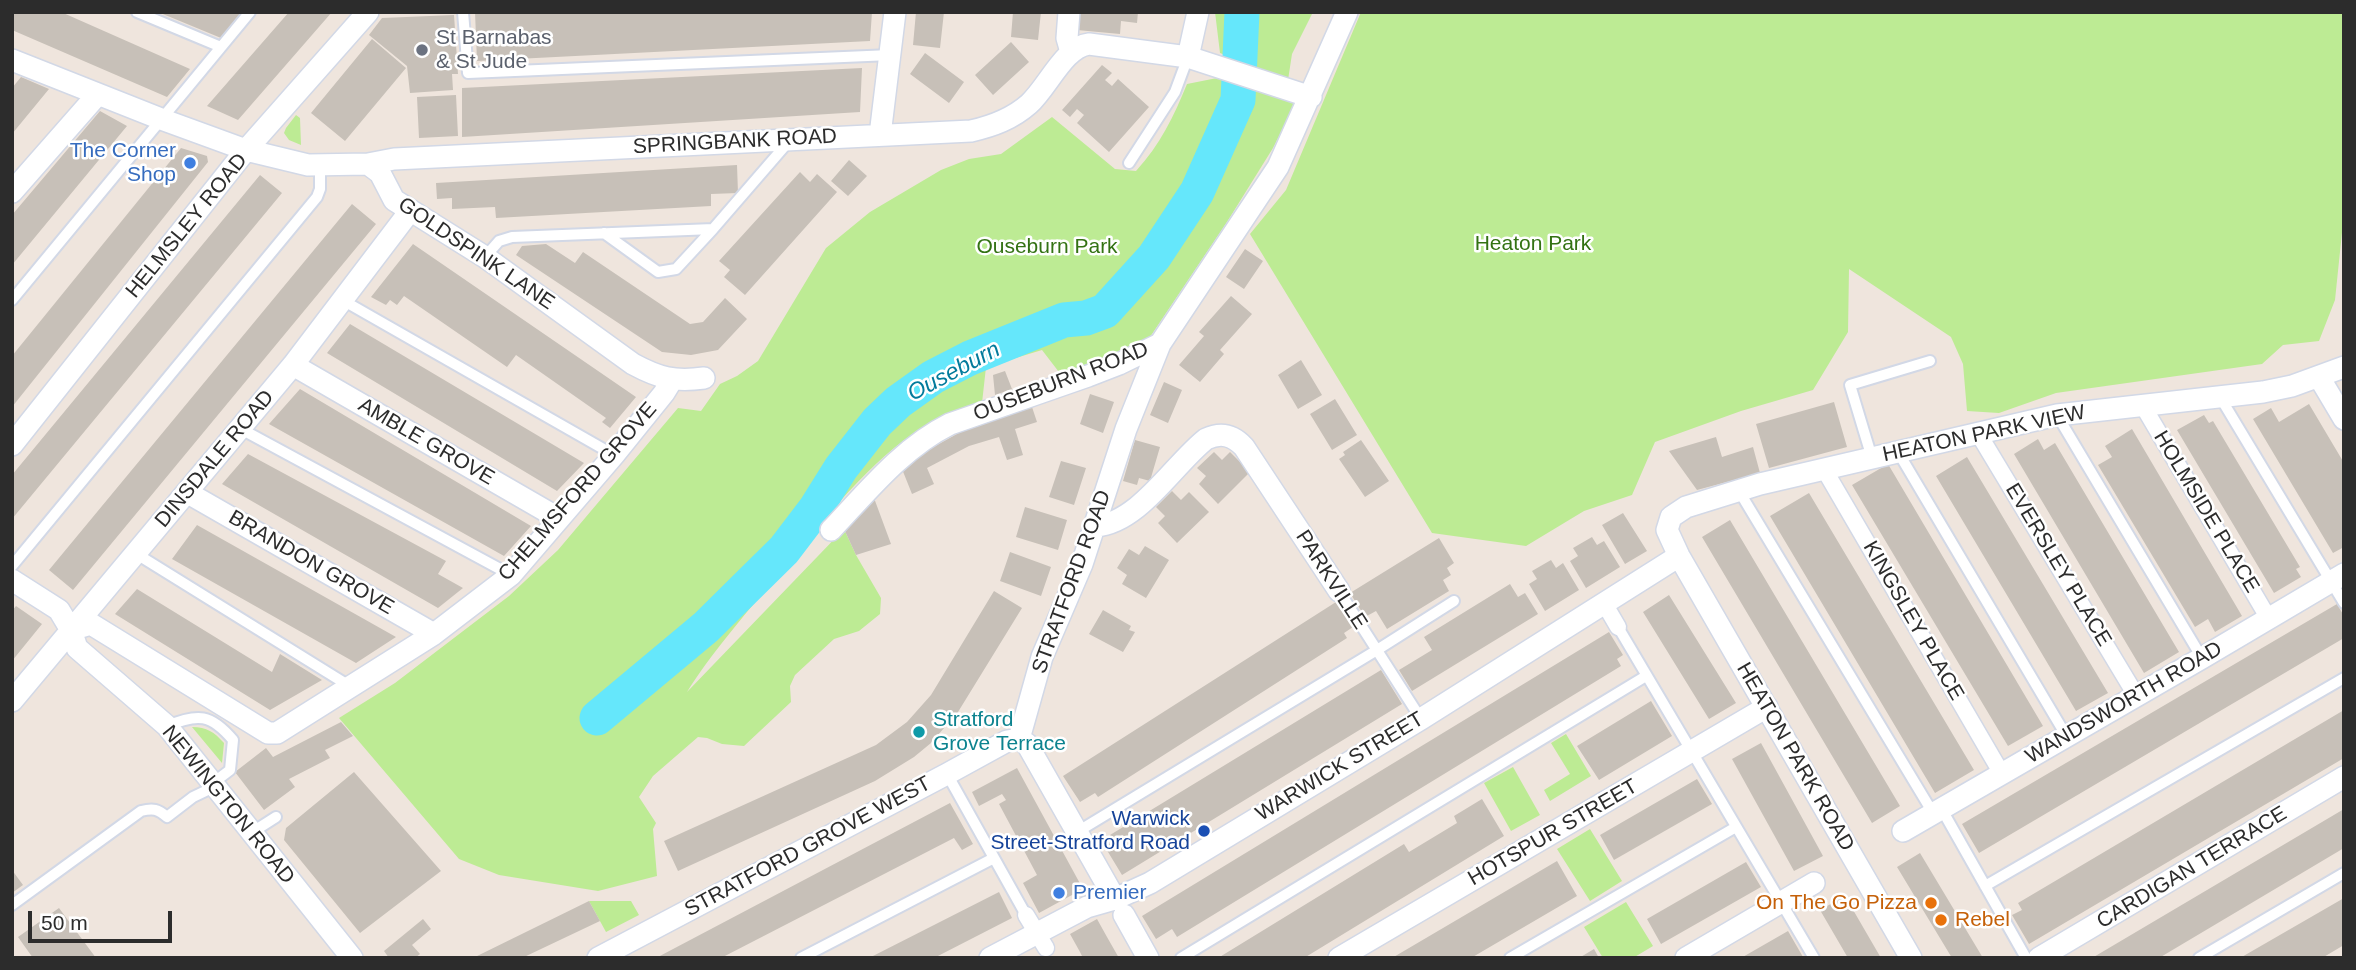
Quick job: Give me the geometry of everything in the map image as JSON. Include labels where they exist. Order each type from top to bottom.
[{"type":"street","name":"HELMSLEY ROAD","points":[[12,445],[246,150],[368,12]]},
{"type":"street","points":[[880,135],[895,12]]},
{"type":"street","points":[[1069,12],[1067,38],[1071,52],[1083,45],[1097,44],[1188,57],[1311,97]]},
{"type":"street","points":[[1188,57],[1198,12]]},
{"type":"street","name":"OUSEBURN ROAD","points":[[831,530],[894,464],[930,434],[950,424],[1109,368],[1160,344],[1268,185],[1311,97],[1347,12]]},
{"type":"street","name":"SPRINGBANK ROAD","points":[[368,164],[394,159],[971,131],[1002,121],[1030,102],[1071,52]]},
{"type":"street","points":[[12,60],[246,150],[297,164],[368,164]]},
{"type":"street","points":[[12,192],[98,94]]},
{"type":"street","name":"GOLDSPINK LANE","points":[[368,164],[380,173],[394,200],[485,257],[633,364],[672,380],[704,378]]},
{"type":"street","name":"DINSDALE ROAD","points":[[12,701],[293,365],[410,211]]},
{"type":"street","name":"STRATFORD ROAD","points":[[1019,739],[1042,657],[1082,564],[1126,429],[1160,344]]},
{"type":"street","name":"AMBLE GROVE","points":[[293,365],[558,518]]},
{"type":"street","name":"HEATON PARK VIEW","points":[[1679,556],[1667,530],[1668,521],[1673,514],[1686,507],[1739,491],[2057,415],[2220,397],[2291,386],[2344,367]]},
{"type":"street","points":[[2319,377],[2344,419]]},
{"type":"street","name":"CHELMSFORD GROVE","points":[[71,629],[91,624],[268,733],[277,733],[434,634],[511,575],[614,455],[672,380]]},
{"type":"street","name":"HOLMSIDE PLACE","points":[[2143,406],[2269,619]]},
{"type":"street","name":"EVERSLEY PLACE","points":[[1978,433],[2137,697]]},
{"type":"street","name":"PARKVILLE","points":[[1096,526],[1113,523],[1134,508],[1206,439],[1227,435],[1240,443],[1339,591]]},
{"type":"street","name":"KINGSLEY PLACE","points":[[1824,469],[2002,774]]},
{"type":"street","name":"BRANDON GROVE","points":[[188,493],[434,634]]},
{"type":"street","name":"WARWICK STREET","points":[[990,958],[1045,946],[1087,907],[1119,907],[1150,883],[1421,719],[1679,556]]},
{"type":"street","name":"HEATON PARK ROAD","points":[[1679,556],[1911,958]]},
{"type":"street","name":"WANDSWORTH ROAD","points":[[1903,831],[2337,578]]},
{"type":"street","name":"NEWINGTON ROAD","points":[[12,580],[59,610],[71,629],[77,648],[167,726],[352,958]]},
{"type":"street","points":[[1604,603],[1618,627]]},
{"type":"street","name":"HOTSPUR STREET","points":[[1339,958],[1767,707]]},
{"type":"street","points":[[1019,739],[1027,744],[1148,958]]},
{"type":"street","name":"STRATFORD GROVE WEST","points":[[598,958],[1007,741],[1019,739]]},
{"type":"street","name":"CARDIGAN TERRACE","points":[[2039,958],[2344,778]]},
{"type":"street","points":[[1686,958],[1814,883]]},
{"type":"street","points":[[1026,915],[1045,946]]},
{"type":"lane","points":[[137,12],[221,47]]},
{"type":"lane","points":[[12,300],[250,12]]},
{"type":"lane","points":[[463,12],[468,73],[891,55]]},
{"type":"lane","points":[[1129,163],[1175,92],[1188,57]]},
{"type":"lane","points":[[604,233],[658,272],[676,269],[792,139]]},
{"type":"lane","points":[[12,566],[317,197],[321,180],[320,166]]},
{"type":"lane","points":[[485,257],[505,238],[713,229]]},
{"type":"lane","points":[[344,301],[614,455]]},
{"type":"lane","points":[[1872,458],[1850,386],[1930,361]]},
{"type":"lane","points":[[2220,397],[2337,578],[2344,603]]},
{"type":"lane","points":[[2057,415],[2202,658]]},
{"type":"lane","points":[[241,429],[511,575]]},
{"type":"lane","points":[[1898,452],[2067,737]]},
{"type":"lane","points":[[1739,491],[1985,886],[2026,958]]},
{"type":"lane","points":[[135,553],[351,687]]},
{"type":"lane","name":"PARKVILLE","points":[[1339,591],[1421,719]]},
{"type":"lane","points":[[1077,831],[1454,601]]},
{"type":"lane","points":[[1618,627],[1814,958]]},
{"type":"lane","points":[[1181,958],[1646,676]]},
{"type":"lane","points":[[1985,886],[2344,678]]},
{"type":"lane","points":[[12,905],[141,811],[151,808],[159,810],[167,817],[214,785],[230,770],[233,740],[211,720],[187,718],[167,726]]},
{"type":"lane","points":[[947,774],[1026,915]]},
{"type":"lane","points":[[251,833],[276,817]]},
{"type":"lane","points":[[1510,958],[1736,827]]},
{"type":"lane","points":[[801,958],[994,859]]},
{"type":"lane","points":[[2199,958],[2344,873]]},
{"type":"green space","points":[[1215,12],[1313,12],[1292,54],[1288,80],[1220,53]]},
{"type":"green space","name":"Heaton Park","points":[[1361,12],[2344,12],[2344,213],[2335,300],[2319,341],[2283,345],[2262,364],[2056,393],[1999,413],[1967,411],[1963,364],[1951,337],[1849,269],[1848,332],[1813,390],[1741,411],[1655,442],[1632,495],[1584,511],[1526,546],[1432,533],[1250,234],[1286,190]]},
{"type":"green space","name":"Ouseburn Park","points":[[1217,78],[1296,103],[1273,148],[1227,222],[1150,337],[1062,376],[1042,350],[986,367],[982,403],[938,420],[914,433],[876,464],[840,501],[729,634],[687,692],[844,529],[881,598],[880,614],[859,631],[834,639],[795,675],[790,686],[791,702],[744,746],[722,744],[698,737],[653,776],[639,797],[656,823],[653,829],[657,876],[598,891],[499,875],[459,859],[339,718],[395,683],[509,596],[558,550],[678,408],[701,411],[720,384],[758,361],[826,248],[870,212],[941,170],[969,159],[1001,154],[1052,117],[1115,169],[1136,171],[1166,130],[1187,84]]},
{"type":"green space","points":[[296,115],[300,118],[301,145],[289,140],[284,133]]},
{"type":"green space","points":[[192,727],[210,731],[224,743],[222,763]]},
{"type":"green space","points":[[1566,734],[1591,776],[1550,801],[1544,790],[1570,774],[1551,743]]},
{"type":"green space","points":[[1513,767],[1540,815],[1511,831],[1484,783]]},
{"type":"green space","points":[[1590,829],[1622,881],[1590,901],[1557,849]]},
{"type":"green space","points":[[589,901],[631,901],[639,915],[606,932]]},
{"type":"green space","points":[[1626,902],[1653,946],[1633,958],[1603,958],[1584,927]]},
{"type":"building","points":[[12,12],[61,12],[190,69],[167,97],[12,30]]},
{"type":"building","points":[[158,12],[242,12],[221,38]]},
{"type":"building","points":[[289,12],[332,12],[238,120],[207,106]]},
{"type":"building","points":[[475,12],[872,12],[870,41],[477,61]]},
{"type":"building","points":[[916,12],[944,12],[940,48],[913,45]]},
{"type":"building","points":[[1013,12],[1041,12],[1038,40],[1011,37]]},
{"type":"building","points":[[1079,12],[1138,12],[1137,23],[1121,21],[1120,34],[1077,30]]},
{"type":"building","name":"St Barnabas & St Jude","points":[[454,15],[458,74],[452,74],[453,90],[410,93],[407,66],[369,35],[382,18]]},
{"type":"building","points":[[372,39],[406,68],[345,141],[311,113]]},
{"type":"building","points":[[1011,42],[1029,62],[993,95],[975,75]]},
{"type":"building","points":[[925,53],[964,82],[949,103],[910,74]]},
{"type":"building","points":[[1102,65],[1112,73],[1105,80],[1112,86],[1118,79],[1149,107],[1109,152],[1077,123],[1084,115],[1077,109],[1070,117],[1062,110]]},
{"type":"building","points":[[862,68],[860,112],[462,137],[462,88]]},
{"type":"building","points":[[21,77],[49,89],[12,134],[12,88]]},
{"type":"building","points":[[456,95],[458,136],[419,138],[417,97]]},
{"type":"building","points":[[100,111],[127,126],[12,265],[12,215]]},
{"type":"building","points":[[181,148],[207,156],[208,162],[12,407],[12,356]]},
{"type":"building","points":[[849,160],[867,176],[848,196],[831,181]]},
{"type":"building","points":[[737,165],[738,193],[711,194],[711,206],[496,218],[495,207],[452,209],[452,198],[437,199],[436,183]]},
{"type":"building","points":[[800,172],[810,182],[817,174],[837,192],[745,295],[724,277],[730,270],[719,261]]},
{"type":"building","points":[[260,175],[282,193],[12,519],[12,475]]},
{"type":"building","points":[[352,204],[376,224],[73,590],[49,570]]},
{"type":"building","points":[[413,244],[636,397],[610,428],[602,422],[606,418],[516,355],[507,367],[404,296],[397,305],[390,300],[386,305],[371,297]]},
{"type":"building","points":[[546,244],[575,263],[583,252],[690,324],[703,322],[725,298],[747,319],[718,350],[691,355],[662,352],[516,255],[522,246]]},
{"type":"building","points":[[1245,249],[1263,261],[1244,289],[1226,277]]},
{"type":"building","points":[[1231,296],[1252,314],[1220,350],[1224,354],[1200,382],[1179,365],[1204,336],[1199,332]]},
{"type":"building","points":[[350,324],[584,463],[557,491],[327,353]]},
{"type":"building","points":[[1301,360],[1322,395],[1298,409],[1278,375]]},
{"type":"building","points":[[1005,371],[1012,389],[995,395],[993,375]]},
{"type":"building","points":[[1164,382],[1182,390],[1168,423],[1150,415]]},
{"type":"building","points":[[300,389],[531,526],[504,556],[269,424]]},
{"type":"building","points":[[1090,394],[1114,402],[1103,433],[1080,424]]},
{"type":"building","points":[[1335,399],[1357,435],[1332,450],[1310,414]]},
{"type":"building","points":[[1834,402],[1847,447],[1769,468],[1756,424]]},
{"type":"building","points":[[2309,404],[2344,463],[2344,547],[2333,553],[2253,419],[2271,408],[2279,422]]},
{"type":"building","points":[[1032,407],[1037,422],[1015,429],[1023,455],[1007,460],[999,437],[969,446],[927,468],[934,484],[912,494],[902,469],[921,454],[964,430]]},
{"type":"building","points":[[2204,415],[2209,423],[2213,421],[2300,567],[2296,569],[2301,577],[2274,593],[2177,430]]},
{"type":"building","points":[[2132,429],[2242,616],[2215,632],[2208,619],[2195,627],[2098,465],[2112,457],[2105,446]]},
{"type":"building","points":[[1716,437],[1722,457],[1753,447],[1760,473],[1697,490],[1669,451]]},
{"type":"building","points":[[2038,439],[2044,450],[2055,443],[2179,652],[2144,673],[2014,454]]},
{"type":"building","points":[[1135,440],[1160,447],[1150,481],[1139,478],[1137,485],[1123,481]]},
{"type":"building","points":[[1361,440],[1389,481],[1365,497],[1339,459],[1345,455],[1343,452]]},
{"type":"building","points":[[1214,452],[1222,460],[1230,452],[1250,472],[1218,504],[1199,484],[1206,476],[1197,468]]},
{"type":"building","points":[[248,454],[446,561],[438,574],[463,588],[438,608],[222,484]]},
{"type":"building","points":[[1967,457],[2108,693],[2076,711],[1936,476]]},
{"type":"building","points":[[1061,461],[1086,468],[1074,505],[1049,497]]},
{"type":"building","points":[[1888,464],[2043,726],[2008,746],[1852,485]]},
{"type":"building","points":[[1172,491],[1181,500],[1189,492],[1209,512],[1177,543],[1158,523],[1165,516],[1156,507]]},
{"type":"building","points":[[1809,493],[1974,770],[1935,793],[1770,516]]},
{"type":"building","points":[[874,498],[891,544],[856,555],[844,529]]},
{"type":"building","points":[[1025,507],[1067,520],[1058,550],[1016,537]]},
{"type":"building","points":[[1623,513],[1647,551],[1625,564],[1602,525]]},
{"type":"building","points":[[1730,520],[1900,806],[1872,823],[1702,537]]},
{"type":"building","points":[[197,525],[396,637],[356,663],[172,559]]},
{"type":"building","points":[[1592,537],[1597,545],[1604,541],[1620,567],[1586,588],[1570,561],[1578,556],[1573,548]]},
{"type":"building","points":[[1439,538],[1454,563],[1447,568],[1451,575],[1443,580],[1449,591],[1387,629],[1376,611],[1365,617],[1350,593]]},
{"type":"building","points":[[1145,546],[1169,560],[1146,598],[1122,584],[1127,575],[1117,568],[1129,549],[1139,555]]},
{"type":"building","points":[[1010,552],[1051,567],[1041,596],[1000,581]]},
{"type":"building","points":[[1551,560],[1556,568],[1563,563],[1579,590],[1545,611],[1529,584],[1537,579],[1532,571]]},
{"type":"building","points":[[1510,584],[1518,597],[1525,593],[1538,614],[1412,691],[1399,670],[1432,650],[1424,637]]},
{"type":"building","points":[[137,589],[272,672],[280,654],[322,680],[270,710],[115,614]]},
{"type":"building","name":"Stratford Grove Terrace","points":[[994,591],[1022,608],[958,712],[931,743],[875,781],[678,871],[664,841],[876,745],[907,722],[931,695]]},
{"type":"building","points":[[1669,595],[1736,703],[1709,719],[1643,612]]},
{"type":"building","points":[[1336,602],[1353,627],[1344,633],[1347,638],[1098,797],[1095,793],[1080,802],[1063,776]]},
{"type":"building","points":[[2337,604],[2344,616],[2344,638],[1979,853],[1962,824]]},
{"type":"building","points":[[16,606],[42,624],[12,661],[12,611]]},
{"type":"building","points":[[1103,610],[1131,626],[1129,630],[1135,632],[1123,652],[1089,634]]},
{"type":"building","points":[[1609,632],[1623,655],[1617,659],[1621,666],[1177,937],[1172,929],[1156,939],[1142,916]]},
{"type":"building","points":[[1381,670],[1402,704],[1122,875],[1105,847],[1113,841],[1110,835]]},
{"type":"building","points":[[1651,701],[1672,736],[1599,780],[1577,746]]},
{"type":"building","points":[[2344,710],[2344,758],[2029,944],[2012,915],[2022,910],[2018,903]]},
{"type":"building","points":[[341,722],[353,736],[325,750],[330,758],[289,779],[295,787],[264,810],[235,772],[266,748],[273,757]]},
{"type":"building","points":[[1761,743],[1823,856],[1794,871],[1732,759]]},
{"type":"building","points":[[1017,768],[1083,889],[1039,913],[1023,883],[1037,875],[999,804],[1006,800],[1002,794],[979,806],[972,792]]},
{"type":"building","points":[[354,772],[441,871],[360,933],[284,840],[286,828]]},
{"type":"building","points":[[1697,779],[1712,804],[1614,860],[1600,835]]},
{"type":"building","points":[[1482,799],[1504,836],[1304,958],[1218,958],[1404,844],[1409,852],[1457,823],[1454,816]]},
{"type":"building","points":[[950,803],[973,844],[962,850],[954,838],[721,958],[656,958]]},
{"type":"building","points":[[2344,809],[2344,848],[2159,958],[2092,958]]},
{"type":"building","points":[[1920,853],[1983,958],[1952,958],[1897,867]]},
{"type":"building","points":[[1557,861],[1577,896],[1471,958],[1392,958]]},
{"type":"building","points":[[1746,862],[1761,887],[1661,944],[1647,919]]},
{"type":"building","points":[[12,870],[23,885],[12,893]]},
{"type":"building","points":[[999,892],[1012,918],[934,958],[869,958]]},
{"type":"building","points":[[1845,896],[1881,958],[1848,958],[1820,910]]},
{"type":"building","points":[[2344,898],[2344,945],[2322,958],[2240,958]]},
{"type":"building","points":[[589,901],[600,921],[522,958],[473,958]]},
{"type":"building","points":[[59,908],[96,958],[33,958],[18,937]]},
{"type":"building","points":[[423,919],[431,929],[412,945],[420,954],[415,958],[389,958],[384,951]]},
{"type":"building","points":[[1097,919],[1119,958],[1083,958],[1070,934]]},
{"type":"building","points":[[1788,931],[1802,958],[1741,958]]},
{"type":"building","points":[[1594,949],[1599,958],[1579,958]]},
{"type":"waterway","name":"Ouseburn","points":[[597,718],[706,627],[784,550],[816,508],[841,468],[877,422],[898,402],[933,377],[970,358],[1064,320],[1086,318],[1105,311],[1154,257],[1197,192],[1238,100],[1242,12]]},
{"type":"place","name":"St Barnabas & St Jude","points":[[422,50]]},
{"type":"place","name":"The Corner Shop","points":[[190,163]]},
{"type":"place","name":"Stratford Grove Terrace","points":[[919,732]]},
{"type":"place","name":"Warwick Street-Stratford Road","points":[[1204,831]]},
{"type":"place","name":"Premier","points":[[1059,893]]},
{"type":"place","name":"On The Go Pizza","points":[[1931,903]]},
{"type":"place","name":"Rebel","points":[[1941,920]]}]
